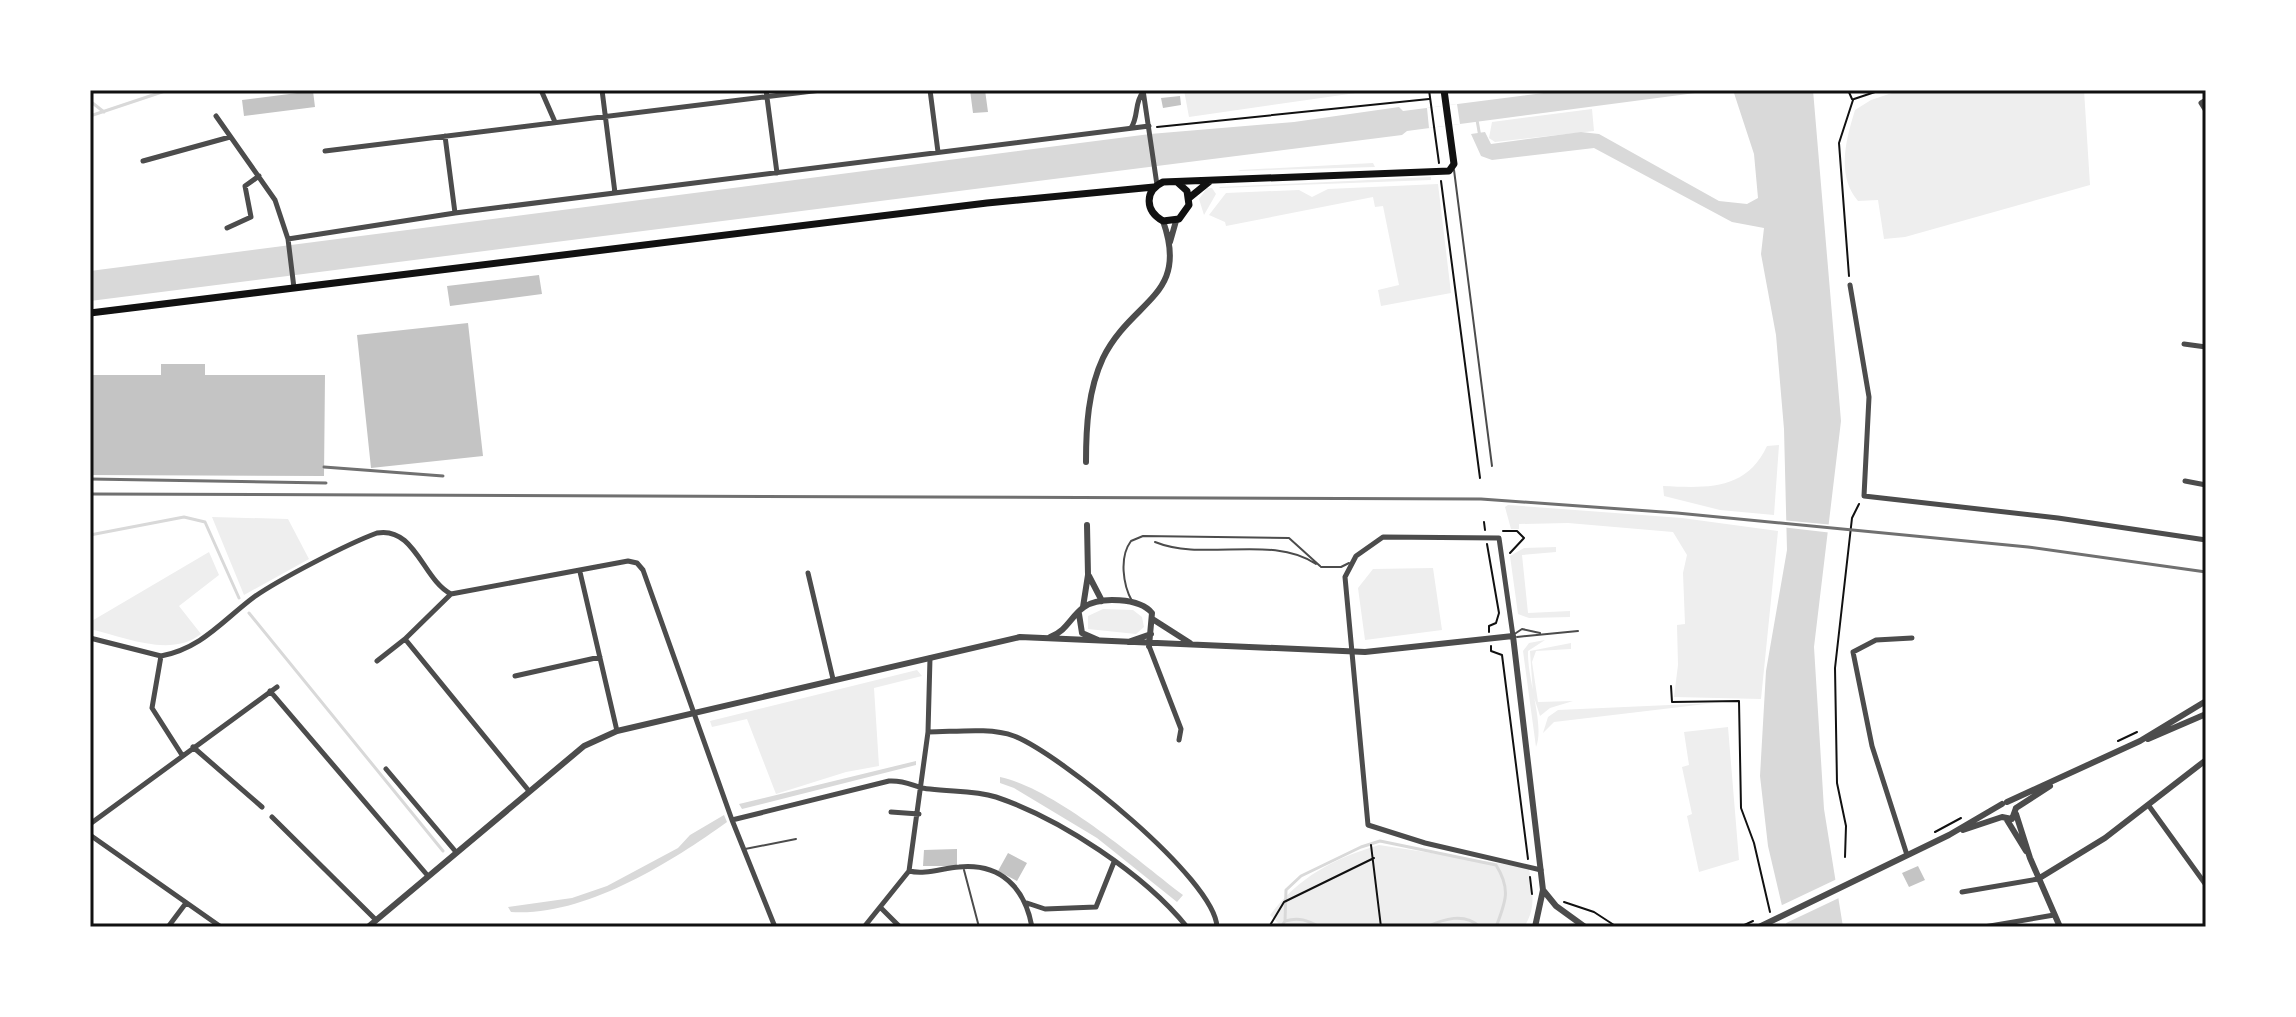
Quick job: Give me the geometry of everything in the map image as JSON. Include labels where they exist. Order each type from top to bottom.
[{"type":"main road","points":[[90,313],[1173,182],[1440,172],[1453,169],[1444,90]]},
{"type":"main road","points":[[1156,186],[1149,195],[1149,208],[1163,221],[1176,221],[1187,212],[1189,198],[1210,181]]},
{"type":"main road","points":[[1173,182],[1189,198]]},
{"type":"main road","points":[[1137,186],[1149,195]]},
{"type":"street","points":[[541,90],[555,122]]},
{"type":"street","points":[[602,90],[615,193]]},
{"type":"street","points":[[325,151],[766,93],[821,90]]},
{"type":"street","points":[[930,90],[938,152]]},
{"type":"street","points":[[1131,128],[1136,118],[1137,99],[1143,90]]},
{"type":"street","points":[[1143,90],[1156,186]]},
{"type":"street","points":[[766,93],[777,173]]},
{"type":"street","points":[[2206,100],[2201,103],[2206,111]]},
{"type":"street","points":[[216,116],[275,200],[288,242],[294,288]]},
{"type":"street","points":[[288,242],[455,213],[1149,126]]},
{"type":"street","points":[[445,136],[455,213]]},
{"type":"street","points":[[143,161],[230,137]]},
{"type":"street","points":[[1155,168],[1173,182]]},
{"type":"street","points":[[227,228],[251,217],[245,186],[259,176]]},
{"type":"street","points":[[1086,462],[1090,402],[1102,360],[1116,337],[1165,281],[1172,268],[1170,242],[1163,221]]},
{"type":"street","points":[[1170,242],[1176,221]]},
{"type":"street","points":[[1850,285],[1869,397],[1869,466],[1864,496],[2058,518],[2206,540]]},
{"type":"street","points":[[2184,344],[2206,347]]},
{"type":"street","points":[[2185,481],[2206,485]]},
{"type":"street","points":[[1087,525],[1088,575],[1081,609],[1082,633],[1098,640]]},
{"type":"street","points":[[90,638],[161,656],[182,652],[202,642],[251,601],[370,536],[384,532],[404,540],[451,594]]},
{"type":"street","points":[[1535,927],[1543,890],[1541,870],[1513,636],[1499,534],[1383,537],[1356,556],[1345,580],[1369,826],[1541,870]]},
{"type":"street","points":[[377,661],[405,639],[451,594],[628,561],[637,563],[696,711],[732,820],[775,927]]},
{"type":"street","points":[[580,572],[617,731]]},
{"type":"street","points":[[808,573],[833,679]]},
{"type":"street","points":[[1088,575],[1102,601]]},
{"type":"street","points":[[1046,638],[1062,631],[1081,609],[1102,601],[1133,602],[1147,606],[1154,620],[1193,645]]},
{"type":"street","points":[[1154,620],[1149,646],[1181,729],[1179,740]]},
{"type":"street","points":[[1128,642],[1151,634]]},
{"type":"street","points":[[368,927],[584,746],[617,731],[1011,639],[1351,652],[1513,636]]},
{"type":"street","points":[[1907,855],[1872,746],[1853,652],[1876,640],[1912,638]]},
{"type":"street","points":[[405,639],[529,791]]},
{"type":"street","points":[[161,656],[152,708],[182,755]]},
{"type":"street","points":[[515,676],[600,657]]},
{"type":"street","points":[[864,927],[909,871],[923,788],[930,657]]},
{"type":"street","points":[[90,824],[277,687]]},
{"type":"street","points":[[270,691],[428,876]]},
{"type":"street","points":[[1759,924],[1949,835],[2005,803],[2140,741],[2206,701]]},
{"type":"street","points":[[2140,741],[2204,718]]},
{"type":"street","points":[[928,732],[1012,735],[1084,781],[1148,835],[1208,903],[1217,927]]},
{"type":"street","points":[[193,747],[262,807]]},
{"type":"street","points":[[1962,892],[2038,879],[2105,838],[2206,760]]},
{"type":"street","points":[[386,769],[456,852]]},
{"type":"street","points":[[1949,835],[2004,818],[2060,779]]},
{"type":"street","points":[[732,820],[889,781],[908,780],[923,788],[966,790],[997,798],[1049,821],[1114,862],[1187,927]]},
{"type":"street","points":[[2005,803],[2016,811],[2030,858],[2060,927]]},
{"type":"street","points":[[2005,803],[2004,818],[2030,858]]},
{"type":"street","points":[[2149,806],[2206,885]]},
{"type":"street","points":[[891,812],[919,814]]},
{"type":"street","points":[[272,817],[376,920]]},
{"type":"street","points":[[90,835],[221,927]]},
{"type":"street","points":[[1027,903],[1045,909],[1096,907],[1114,862]]},
{"type":"street","points":[[909,871],[963,866],[991,870],[1022,893],[1032,927]]},
{"type":"street","points":[[1543,890],[1556,906],[1584,926]]},
{"type":"street","points":[[168,927],[186,903]]},
{"type":"street","points":[[881,908],[900,927]]},
{"type":"street","points":[[1984,927],[2054,915]]},
{"type":"street","points":[[1555,927],[1584,926]]},
{"type":"lane","points":[[1453,169],[1492,466]]},
{"type":"lane","points":[[1133,602],[1125,578],[1125,550],[1131,541],[1143,536],[1289,538],[1320,566]]},
{"type":"lane","points":[[1155,542],[1177,550],[1288,552],[1320,566],[1341,567],[1356,556]]},
{"type":"lane","points":[[1541,634],[1522,629],[1513,636],[1520,639],[1578,631]]},
{"type":"lane","points":[[744,849],[796,839]]},
{"type":"lane","points":[[963,866],[979,927]]},
{"type":"path","points":[[1429,90],[1480,478]]},
{"type":"path","points":[[1848,90],[1853,100],[1839,143],[1850,285]]},
{"type":"path","points":[[1853,100],[1881,90]]},
{"type":"path","points":[[1149,126],[1161,128],[1430,99]]},
{"type":"path","points":[[1845,857],[1846,826],[1837,783],[1835,668],[1852,518],[1864,496]]},
{"type":"path","points":[[1499,534],[1520,533],[1524,538],[1518,547]]},
{"type":"path","points":[[1489,555],[1499,613],[1496,623],[1489,626],[1491,651],[1502,655],[1532,895]]},
{"type":"path","points":[[1671,686],[1672,702],[1739,701],[1741,808],[1754,843],[1769,909]]},
{"type":"path","points":[[1371,845],[1381,927]]},
{"type":"path","points":[[1269,927],[1284,902],[1374,858]]},
{"type":"path","points":[[1566,902],[1594,912],[1617,927]]},
{"type":"path","points":[[1740,927],[1759,924]]},
{"type":"shaded area","points":[[1184,90],[1377,90],[1189,117]]},
{"type":"shaded area","points":[[1567,90],[1718,90],[1407,131],[1402,135],[90,301],[90,271],[1150,134],[1294,122],[1399,107],[1403,111]]},
{"type":"shaded area","points":[[1733,90],[1813,90],[1841,421],[1814,647],[1824,809],[1843,927],[1787,927],[1768,846],[1760,776],[1766,671],[1787,550],[1784,429],[1776,335],[1761,254],[1764,228],[1732,222],[1594,148],[1492,160],[1481,156],[1471,134],[1485,132],[1491,144],[1581,132],[1599,134],[1719,201],[1747,204],[1758,198],[1754,154]]},
{"type":"shaded area","points":[[1901,90],[2084,90],[2090,185],[1905,237],[1884,239],[1878,200],[1858,201],[1851,191],[1845,169],[1846,145],[1855,110],[1871,100]]},
{"type":"shaded area","points":[[1592,109],[1594,131],[1495,142],[1489,138],[1492,122]]},
{"type":"shaded area","points":[[1373,163],[1375,167],[1238,171],[1240,170]]},
{"type":"shaded area","points":[[1431,177],[1431,180],[1219,188],[1220,187]]},
{"type":"shaded area","points":[[1438,184],[1451,293],[1381,306],[1378,290],[1399,285],[1383,206],[1375,207],[1373,197],[1226,226],[1225,222],[1209,215],[1226,193],[1299,190],[1312,197],[1328,189]]},
{"type":"shaded area","points":[[1207,188],[1212,188],[1216,194],[1204,215],[1199,199]]},
{"type":"shaded area","points":[[1779,445],[1774,515],[1720,510],[1664,496],[1663,486],[1709,486],[1736,479],[1748,472],[1767,446]]},
{"type":"shaded area","points":[[1505,507],[1682,518],[1778,531],[1761,699],[1674,697],[1678,665],[1677,625],[1685,624],[1683,573],[1687,555],[1673,532],[1568,523],[1519,524],[1519,529],[1511,529]]},
{"type":"shaded area","points":[[212,517],[288,519],[309,559],[244,595]]},
{"type":"shaded area","points":[[1556,547],[1556,552],[1522,555],[1528,613],[1570,611],[1570,617],[1529,618],[1518,614],[1510,556],[1524,548]]},
{"type":"shaded area","points":[[209,552],[219,575],[179,606],[201,634],[189,641],[161,645],[90,629],[90,622]]},
{"type":"shaded area","points":[[1433,568],[1442,630],[1365,640],[1358,588],[1373,569]]},
{"type":"shaded area","points":[[1103,609],[1133,610],[1142,617],[1144,627],[1136,634],[1088,629],[1088,616]]},
{"type":"shaded area","points":[[1545,640],[1528,651],[1538,727],[1536,747],[1523,651],[1529,643]]},
{"type":"shaded area","points":[[1571,643],[1571,649],[1536,651],[1532,662],[1538,702],[1573,701],[1550,708],[1540,716],[1533,694],[1530,651]]},
{"type":"shaded area","points":[[917,670],[922,676],[874,688],[879,766],[846,772],[776,794],[747,719],[712,727],[710,721]]},
{"type":"shaded area","points":[[1714,703],[1554,722],[1543,733],[1548,717],[1558,710]]},
{"type":"shaded area","points":[[1728,727],[1739,860],[1699,872],[1687,816],[1692,814],[1682,767],[1689,765],[1684,732]]},
{"type":"shaded area","points":[[916,761],[916,765],[742,809],[739,804]]},
{"type":"shaded area","points":[[1000,777],[1022,784],[1070,810],[1183,895],[1177,902],[1097,838],[1014,788],[1000,783]]},
{"type":"shaded area","points":[[724,815],[727,822],[679,854],[596,897],[539,911],[511,912],[508,907],[572,898],[607,886],[678,848],[690,835]]},
{"type":"shaded area","points":[[1379,845],[1529,868],[1532,899],[1528,920],[1524,927],[1282,927],[1270,915],[1293,890],[1318,871],[1347,856]]},
{"type":"pier","points":[[1457,104],[1460,124],[1429,128],[1427,108]]},
{"type":"pier","points":[[1781,520],[1834,525],[1833,533],[1781,527]]},
{"type":"pier","points":[[1837,879],[1841,897],[1782,925],[1778,907]]},
{"type":"building","points":[[970,90],[985,90],[988,112],[973,113]]},
{"type":"building","points":[[313,91],[315,107],[244,116],[242,100]]},
{"type":"building","points":[[1180,96],[1181,105],[1163,108],[1161,98]]},
{"type":"building","points":[[539,275],[542,294],[450,306],[447,286]]},
{"type":"building","points":[[468,323],[483,456],[371,468],[357,335]]},
{"type":"building","points":[[161,364],[205,364],[205,375],[325,375],[324,476],[90,475],[90,375],[161,375]]},
{"type":"building","points":[[957,849],[957,866],[923,866],[924,850]]},
{"type":"building","points":[[1008,853],[1027,863],[1017,881],[998,871]]},
{"type":"building","points":[[1918,866],[1925,880],[1909,887],[1902,873]]},
{"type":"waterway","points":[[101,90],[112,90]]},
{"type":"waterway","points":[[90,116],[168,90]]},
{"type":"waterway","points":[[90,101],[104,112]]},
{"type":"waterway","points":[[1477,120],[1480,137]]},
{"type":"waterway","points":[[90,535],[184,517],[205,522],[239,598]]},
{"type":"waterway","points":[[249,613],[443,851]]},
{"type":"waterway","points":[[1285,921],[1286,890],[1301,876],[1380,841],[1496,865],[1505,888],[1496,927]]},
{"type":"waterway","points":[[1426,927],[1461,918],[1480,927]]},
{"type":"waterway","points":[[1281,927],[1285,921],[1295,919],[1320,927]]},
{"type":"railway","points":[[324,467],[443,476]]},
{"type":"railway","points":[[90,479],[326,483]]},
{"type":"railway","points":[[90,494],[1481,499],[1677,513],[2028,547],[2206,572]]}]
